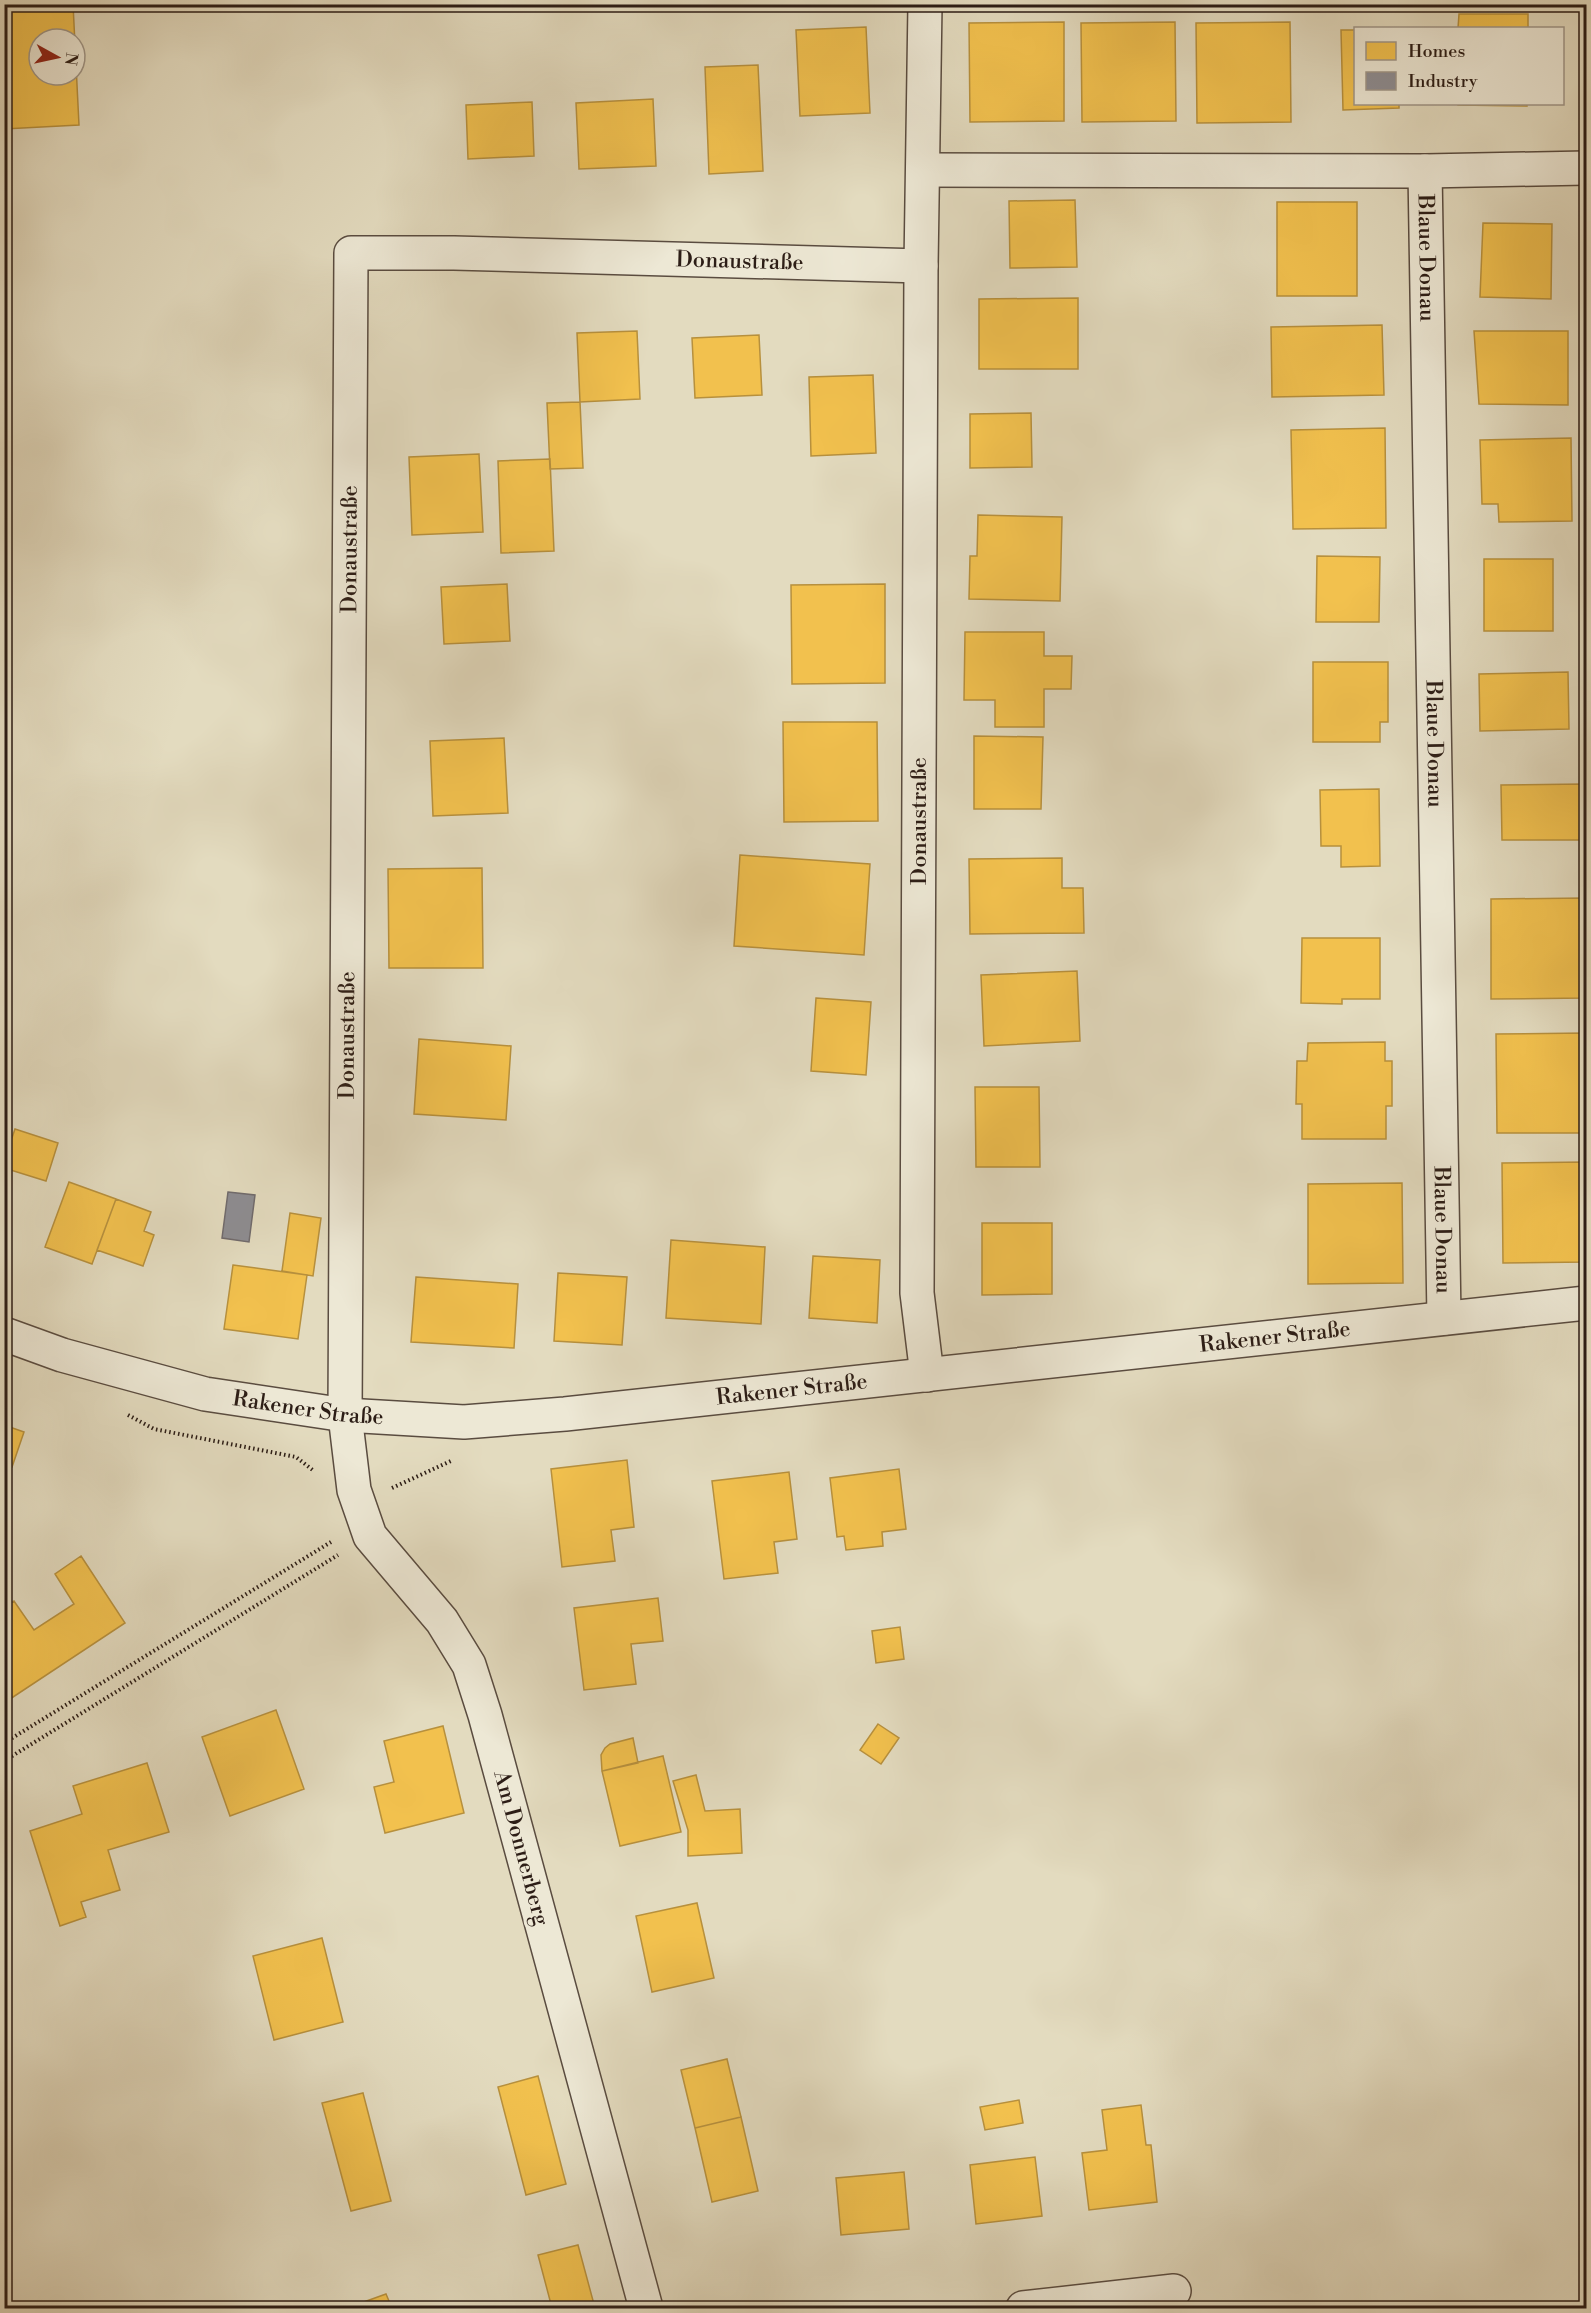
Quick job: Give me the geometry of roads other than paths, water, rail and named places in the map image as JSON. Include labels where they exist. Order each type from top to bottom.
[{"type":"street","name":"Donaustraße","points":[[925,4],[921,266],[917,1293],[927,1375]]},
{"type":"street","name":"Blaue Donau","points":[[924,170],[1425,171],[1587,168]]},
{"type":"street","name":"Blaue Donau","points":[[1425,171],[1444,1318]]},
{"type":"street","name":"Donaustraße","points":[[345,1415],[351,253],[454,253],[921,266]]},
{"type":"street","name":"Rakener Straße","points":[[4,1334],[62,1355],[205,1394],[345,1415],[464,1422],[565,1414],[1587,1303]]},
{"type":"street","name":"Am Donnerberg","points":[[345,1415],[354,1490],[354,1536],[442,1621],[469,1665],[485,1715],[646,2308]]},
{"type":"street","points":[[1023,2308],[1174,2292]]}]
